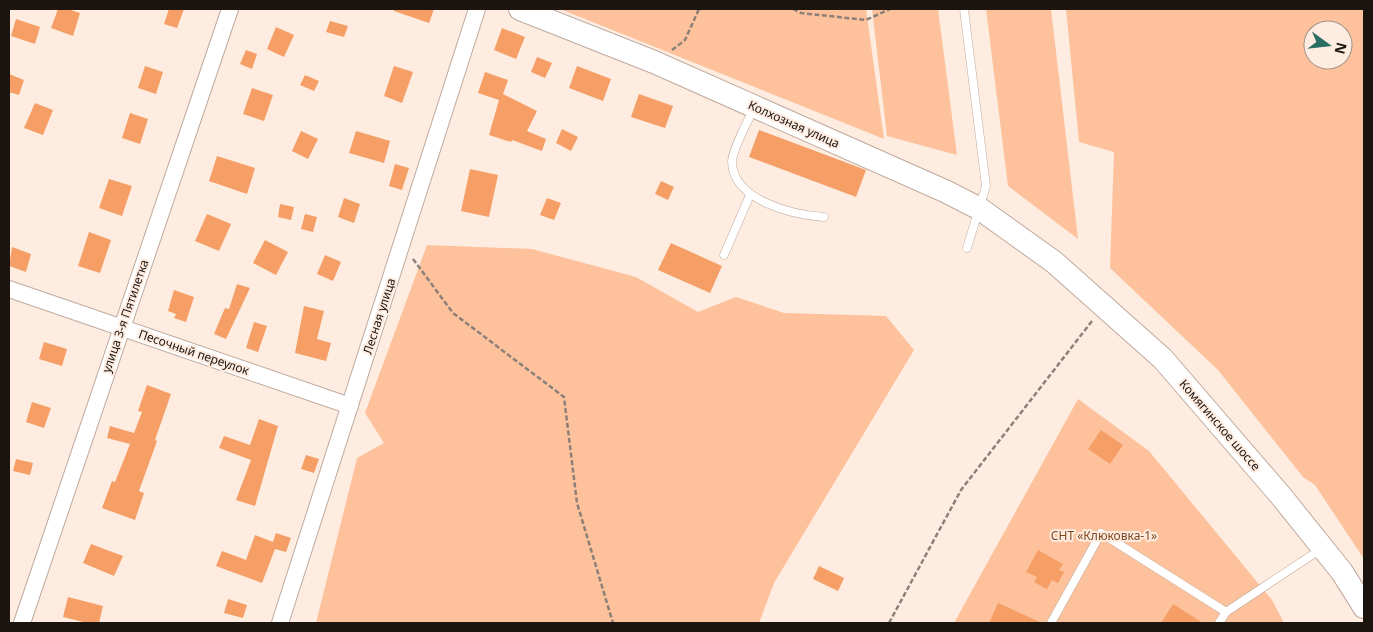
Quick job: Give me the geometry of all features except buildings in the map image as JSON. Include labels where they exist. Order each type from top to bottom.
[{"type":"street","name":"улица 3-я Пятилетка","points":[[22,623],[120,327],[230,9]]},
{"type":"street","name":"Лесная улица","points":[[280,623],[477,9]]},
{"type":"street","name":"Колхозная улица","points":[[520,9],[654,62],[947,192],[980,209],[1054,262]]},
{"type":"street","name":"Комягинское шоссе","points":[[1054,262],[1163,359],[1281,496],[1342,572],[1364,606]]},
{"type":"street","name":"Песочный переулок","points":[[9,289],[350,406]]},
{"type":"lane","points":[[964,9],[986,186],[967,248]]},
{"type":"lane","points":[[754,106],[732,160],[734,176],[750,195],[800,215],[824,217]]},
{"type":"lane","points":[[724,255],[750,195]]},
{"type":"lane","points":[[1051,623],[1101,533],[1226,612]]},
{"type":"lane","points":[[1219,623],[1226,612],[1323,548]]},
{"type":"path","points":[[654,62],[685,40],[699,9]]},
{"type":"path","points":[[793,9],[801,13],[866,20],[890,9]]},
{"type":"path","points":[[402,244],[453,313],[564,398],[577,503],[613,623]]},
{"type":"path","points":[[889,623],[960,490],[1103,306]]},
{"type":"green space","points":[[560,9],[866,9],[884,139]]},
{"type":"green space","points":[[872,9],[938,9],[957,155],[887,136]]},
{"type":"green space","points":[[986,9],[1051,9],[1078,239],[1008,186]]},
{"type":"green space","points":[[1066,9],[1364,9],[1364,559],[1315,485],[1303,477],[1218,370],[1110,268],[1114,152],[1079,142]]},
{"type":"green space","points":[[427,245],[532,249],[636,277],[698,312],[736,297],[784,313],[886,316],[914,350],[774,583],[759,623],[316,623],[357,458],[384,443],[365,413]]},
{"type":"green space","name":"СНТ «Клюковка-1»","points":[[1078,399],[1149,451],[1272,600],[1284,623],[954,623]]}]
